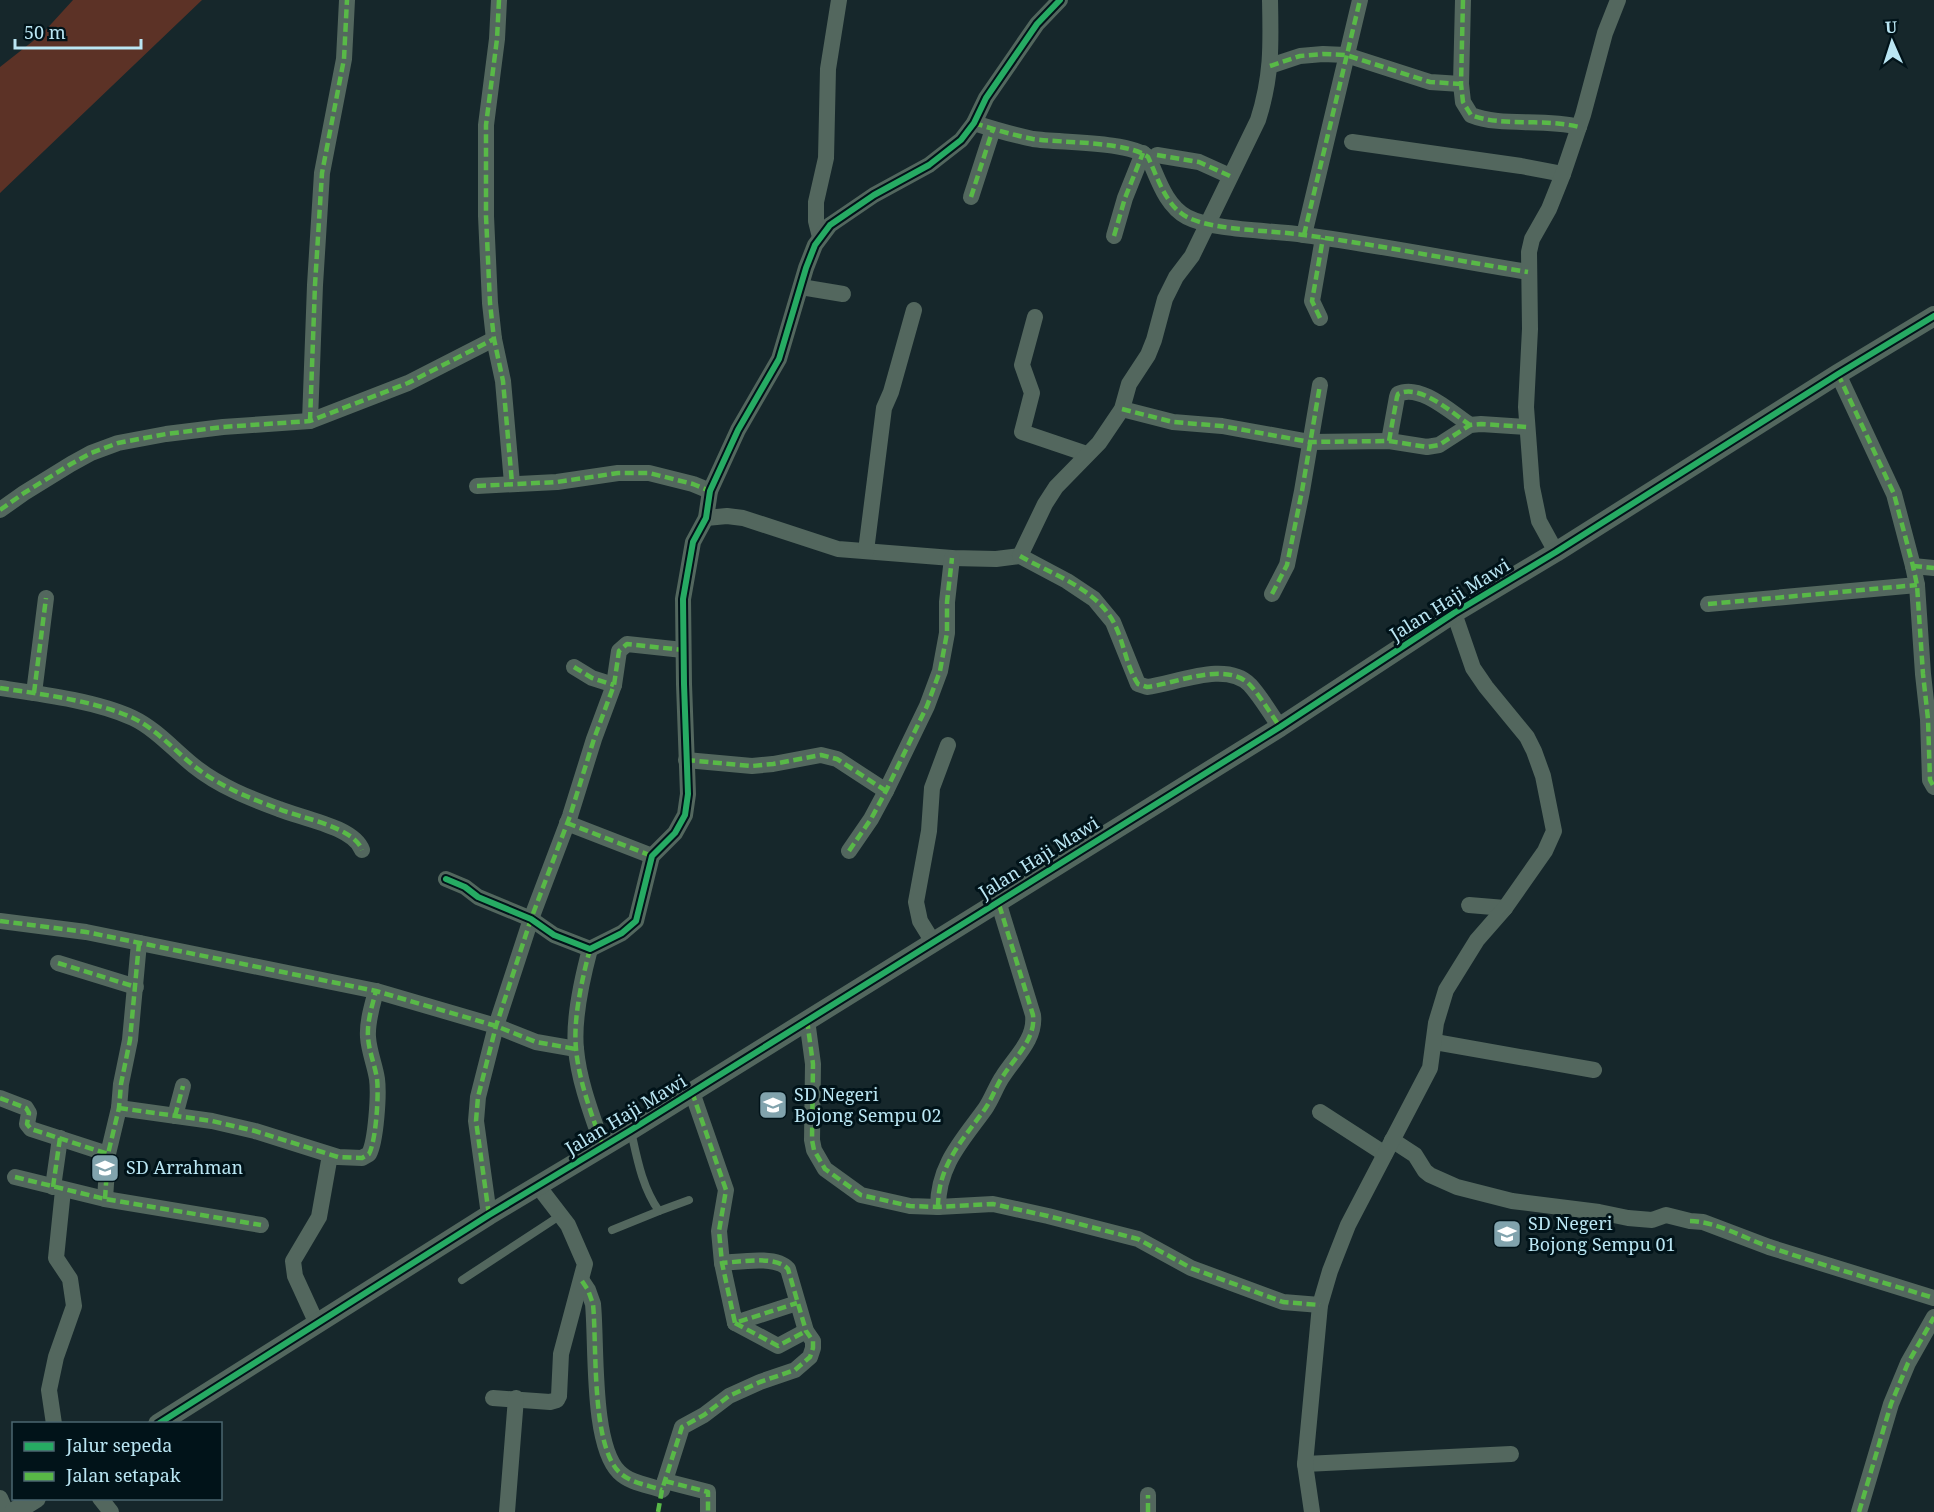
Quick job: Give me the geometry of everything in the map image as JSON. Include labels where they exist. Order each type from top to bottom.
[{"type":"street","points":[[310,421],[322,172],[344,59],[347,0]]},
{"type":"street","points":[[499,0],[497,39],[486,125],[487,227],[490,303],[494,339],[503,381],[512,483]]},
{"type":"street","points":[[820,237],[816,221],[816,202],[826,158],[828,69],[840,0]]},
{"type":"street","points":[[446,879],[465,887],[478,897],[531,919],[554,935],[590,949],[622,933],[636,921],[652,856],[675,833],[683,821],[688,794],[683,599],[693,542],[706,518],[710,491],[738,430],[779,359],[806,268],[820,237],[830,225],[866,201],[929,165],[961,140],[974,123],[986,98],[1037,24],[1060,0]]},
{"type":"street","points":[[1304,235],[1360,0]]},
{"type":"street","points":[[1463,0],[1461,84],[1463,102],[1471,115],[1478,118],[1553,122],[1579,127]]},
{"type":"street","points":[[1556,552],[1539,521],[1532,487],[1526,392],[1530,329],[1529,252],[1532,240],[1549,209],[1563,174],[1579,127],[1605,33],[1618,0]]},
{"type":"street","points":[[1020,556],[1045,504],[1056,487],[1110,428],[1122,409],[1130,384],[1148,355],[1154,340],[1165,299],[1176,277],[1192,256],[1258,120],[1270,66],[1265,1]]},
{"type":"street","points":[[1270,66],[1300,56],[1346,55],[1430,82],[1461,84]]},
{"type":"street","points":[[974,123],[1031,138],[1109,146],[1199,162],[1230,176]]},
{"type":"street","points":[[971,197],[993,129]]},
{"type":"street","points":[[1352,142],[1563,174]]},
{"type":"street","points":[[1150,154],[1148,157],[1163,191],[1172,204],[1186,216],[1208,224],[1304,235],[1528,272]]},
{"type":"street","points":[[1114,236],[1125,198],[1150,154]]},
{"type":"street","points":[[1320,318],[1311,301],[1323,238]]},
{"type":"street","points":[[801,287],[843,294]]},
{"type":"street","points":[[866,551],[884,408],[891,392],[914,310]]},
{"type":"street","name":"Jalan Haji Mawi","points":[[161,1422],[489,1215],[631,1130],[1280,727],[1454,613],[1934,316]]},
{"type":"street","points":[[1035,317],[1022,365],[1032,393],[1022,432],[1087,454]]},
{"type":"street","points":[[0,510],[24,492],[71,464],[91,453],[118,443],[223,427],[310,421],[408,383],[494,339]]},
{"type":"street","points":[[1838,374],[1894,494],[1913,566],[1917,585],[1928,719],[1930,780],[1934,788]]},
{"type":"street","points":[[1272,594],[1287,565],[1320,385]]},
{"type":"street","points":[[1389,441],[1397,396],[1405,391],[1418,392],[1470,425]]},
{"type":"street","points":[[1122,409],[1173,422],[1222,426],[1311,442],[1389,441],[1433,447],[1470,425],[1527,427]]},
{"type":"street","points":[[477,486],[556,482],[618,473],[649,473],[693,484],[710,491]]},
{"type":"street","points":[[706,518],[727,516],[742,518],[825,546],[866,551],[952,558],[996,559],[1020,556],[1067,581],[1094,599],[1113,622],[1136,682],[1141,686],[1155,686],[1205,675],[1231,675],[1248,684],[1280,727]]},
{"type":"street","points":[[849,851],[871,819],[886,790],[927,706],[940,671],[947,633],[947,602],[952,558]]},
{"type":"street","points":[[1913,566],[1934,568]]},
{"type":"street","points":[[1708,604],[1917,585]]},
{"type":"street","points":[[34,693],[46,598]]},
{"type":"street","points":[[1312,1512],[1305,1464],[1320,1305],[1330,1271],[1348,1225],[1430,1068],[1436,1023],[1446,990],[1477,940],[1505,908],[1545,851],[1554,831],[1544,776],[1527,737],[1473,668],[1454,613]]},
{"type":"street","points":[[489,1215],[476,1108],[496,1026],[531,919],[567,823],[614,685],[619,651],[624,645],[632,644],[683,650]]},
{"type":"street","points":[[574,667],[592,678],[614,685]]},
{"type":"street","points":[[0,688],[109,709],[135,719],[155,732],[212,779],[236,792],[280,810],[347,834],[358,842],[362,850]]},
{"type":"street","points":[[933,942],[920,921],[916,902],[929,831],[932,788],[948,745]]},
{"type":"street","points":[[686,760],[752,766],[821,754],[837,759],[886,790]]},
{"type":"street","points":[[567,823],[652,856]]},
{"type":"street","points":[[938,1208],[938,1186],[945,1170],[1033,1030],[1033,1015],[998,901]]},
{"type":"street","points":[[1469,905],[1505,908]]},
{"type":"street","points":[[0,921],[86,932],[376,991],[496,1026],[536,1042],[576,1048]]},
{"type":"street","points":[[105,1199],[108,1154],[119,1108],[130,1040],[139,943]]},
{"type":"street","points":[[590,949],[581,986],[576,1048],[588,1103],[603,1147]]},
{"type":"street","points":[[58,963],[136,987]]},
{"type":"street","points":[[119,1108],[212,1121],[255,1131],[330,1155],[362,1158],[371,1150],[377,1089],[368,1038],[368,1024],[376,991]]},
{"type":"street","points":[[807,1020],[813,1064],[812,1140],[818,1160],[833,1176],[861,1195],[910,1206],[938,1208],[993,1204],[1138,1239],[1191,1268],[1217,1279],[1283,1302],[1320,1305]]},
{"type":"street","points":[[1435,1042],[1594,1070]]},
{"type":"street","points":[[175,1116],[183,1086]]},
{"type":"street","points":[[692,1092],[726,1190],[719,1231],[722,1263],[735,1323],[778,1346],[806,1331]]},
{"type":"street","points":[[0,1098],[26,1107],[29,1113],[27,1124],[31,1129],[108,1154]]},
{"type":"street","points":[[1320,1112],[1388,1147],[1415,1155],[1430,1175],[1457,1188],[1512,1201],[1628,1218],[1652,1220],[1666,1215],[1703,1222],[1769,1247],[1934,1298]]},
{"type":"street","points":[[54,1422],[49,1390],[56,1357],[75,1306],[70,1279],[56,1258],[60,1138]]},
{"type":"street","points":[[317,1324],[295,1276],[293,1261],[319,1217],[330,1155]]},
{"type":"street","points":[[15,1178],[105,1199],[261,1225]]},
{"type":"street","points":[[493,1398],[550,1402],[559,1396],[561,1354],[585,1264],[568,1225],[538,1186]]},
{"type":"street","points":[[582,1281],[593,1304],[601,1429],[610,1461],[627,1479],[662,1490],[682,1427],[705,1415],[729,1396],[801,1365],[810,1357],[813,1348],[813,1341],[806,1331],[796,1303],[788,1269],[780,1263],[768,1261],[722,1263]]},
{"type":"street","points":[[735,1323],[796,1303]]},
{"type":"street","points":[[1859,1512],[1891,1404],[1908,1363],[1934,1317]]},
{"type":"street","points":[[507,1512],[516,1398]]},
{"type":"street","points":[[1305,1464],[1511,1454]]},
{"type":"street","points":[[665,1481],[708,1492],[708,1512]]},
{"type":"street","points":[[1148,1495],[1148,1512]]},
{"type":"street","points":[[0,1498],[6,1512]]},
{"type":"street","points":[[14,1512],[33,1500]]},
{"type":"street","points":[[102,1500],[111,1512]]},
{"type":"lane","points":[[631,1130],[640,1171],[658,1211]]},
{"type":"lane","points":[[612,1230],[689,1200]]},
{"type":"lane","points":[[462,1280],[561,1215]]},
{"type":"shaded area","points":[[73,0],[202,0],[0,193],[0,67],[42,34]]},
{"type":"marked path","points":[[310,421],[322,173],[344,59],[347,0]]},
{"type":"marked path","points":[[499,0],[497,39],[486,125],[486,216],[490,303],[494,339],[503,381],[512,483]]},
{"type":"marked path","points":[[1304,235],[1360,0]]},
{"type":"marked path","points":[[1463,0],[1461,84],[1463,102],[1471,115],[1495,121],[1552,123],[1579,127]]},
{"type":"marked path","points":[[1270,66],[1300,56],[1346,55],[1430,82],[1461,84]]},
{"type":"marked path","points":[[974,123],[1033,139],[1110,145],[1138,152],[1148,157],[1173,206],[1179,212],[1198,222],[1227,228],[1332,239],[1528,272]]},
{"type":"marked path","points":[[971,197],[993,129]]},
{"type":"marked path","points":[[1114,236],[1125,198],[1143,153]]},
{"type":"marked path","points":[[1157,155],[1199,162],[1230,176]]},
{"type":"marked path","points":[[1320,318],[1312,301],[1323,238]]},
{"type":"marked path","points":[[0,510],[71,464],[91,453],[118,443],[223,427],[310,421],[408,383],[494,339]]},
{"type":"marked path","points":[[1838,374],[1894,494],[1913,566],[1917,585],[1928,719],[1930,780],[1934,787]]},
{"type":"marked path","points":[[1272,594],[1287,565],[1320,385]]},
{"type":"marked path","points":[[1389,441],[1398,394],[1407,392],[1426,396],[1436,401],[1470,425]]},
{"type":"marked path","points":[[1122,409],[1173,422],[1222,426],[1310,442],[1389,441],[1427,447],[1439,445],[1470,425],[1527,427]]},
{"type":"marked path","points":[[477,486],[557,482],[618,473],[649,473],[693,484],[710,491]]},
{"type":"marked path","points":[[1020,556],[1072,583],[1096,600],[1114,623],[1138,684],[1147,687],[1200,676],[1228,674],[1250,685],[1280,727]]},
{"type":"marked path","points":[[849,851],[871,819],[886,791],[927,706],[940,671],[947,633],[947,602],[952,558]]},
{"type":"marked path","points":[[1913,566],[1934,568]]},
{"type":"marked path","points":[[1708,604],[1917,585]]},
{"type":"marked path","points":[[34,693],[46,598]]},
{"type":"marked path","points":[[489,1215],[476,1121],[478,1097],[496,1026],[531,919],[570,816],[614,685],[619,651],[627,644],[683,650]]},
{"type":"marked path","points":[[574,667],[592,678],[614,685]]},
{"type":"marked path","points":[[0,688],[85,703],[133,718],[165,740],[194,766],[214,780],[257,800],[338,829],[349,835],[362,850]]},
{"type":"marked path","points":[[686,760],[752,766],[821,755],[837,759],[886,791]]},
{"type":"marked path","points":[[567,823],[652,856]]},
{"type":"marked path","points":[[938,1207],[942,1178],[953,1154],[1024,1047],[1033,1024],[1033,1015],[998,901]]},
{"type":"marked path","points":[[0,921],[86,932],[376,991],[496,1026],[536,1042],[576,1049]]},
{"type":"marked path","points":[[0,1098],[26,1108],[29,1113],[27,1124],[31,1129],[108,1154],[119,1108],[121,1084],[130,1040],[139,943]]},
{"type":"marked path","points":[[590,949],[581,986],[575,1037],[583,1086],[603,1147]]},
{"type":"marked path","points":[[58,963],[136,987]]},
{"type":"marked path","points":[[119,1108],[212,1121],[255,1131],[338,1157],[362,1158],[369,1154],[371,1148],[378,1095],[368,1037],[370,1014],[376,991]]},
{"type":"marked path","points":[[807,1020],[813,1064],[812,1140],[814,1150],[825,1169],[861,1195],[910,1206],[993,1204],[1048,1216],[1138,1239],[1191,1268],[1283,1302],[1320,1305]]},
{"type":"marked path","points":[[175,1116],[183,1086]]},
{"type":"marked path","points":[[692,1092],[726,1190],[719,1231],[722,1263],[735,1323],[797,1303]]},
{"type":"marked path","points":[[53,1187],[60,1138]]},
{"type":"marked path","points":[[105,1199],[108,1154]]},
{"type":"marked path","points":[[15,1177],[105,1199],[261,1225]]},
{"type":"marked path","points":[[1690,1221],[1711,1224],[1790,1254],[1934,1298]]},
{"type":"marked path","points":[[658,1512],[662,1490],[682,1427],[704,1415],[729,1396],[795,1370],[810,1357],[813,1348],[813,1341],[806,1331],[788,1269],[775,1262],[766,1261],[722,1263]]},
{"type":"marked path","points":[[582,1281],[593,1304],[597,1393],[604,1440],[610,1458],[619,1472],[628,1479],[662,1490]]},
{"type":"marked path","points":[[1859,1512],[1891,1404],[1908,1363],[1934,1317]]},
{"type":"marked path","points":[[735,1323],[778,1346],[806,1331]]},
{"type":"marked path","points":[[665,1481],[708,1492],[708,1512]]},
{"type":"marked path","points":[[1148,1495],[1148,1512]]},
{"type":"cycle path","points":[[446,879],[465,887],[478,897],[531,919],[554,935],[590,949],[622,933],[636,921],[652,856],[675,833],[685,815],[688,794],[683,599],[693,542],[706,518],[710,491],[738,430],[779,359],[815,245],[830,225],[874,195],[929,165],[961,140],[974,123],[986,98],[1037,24],[1060,0]]},
{"type":"cycle path","points":[[161,1422],[489,1215],[631,1130],[1280,727],[1454,613],[1934,316]]},
{"type":"place","name":"SD Negeri Bojong Sempu 02","points":[[773,1105]]},
{"type":"place","name":"SD Arrahman","points":[[105,1168]]},
{"type":"place","name":"SD Negeri Bojong Sempu 01","points":[[1507,1234]]}]
